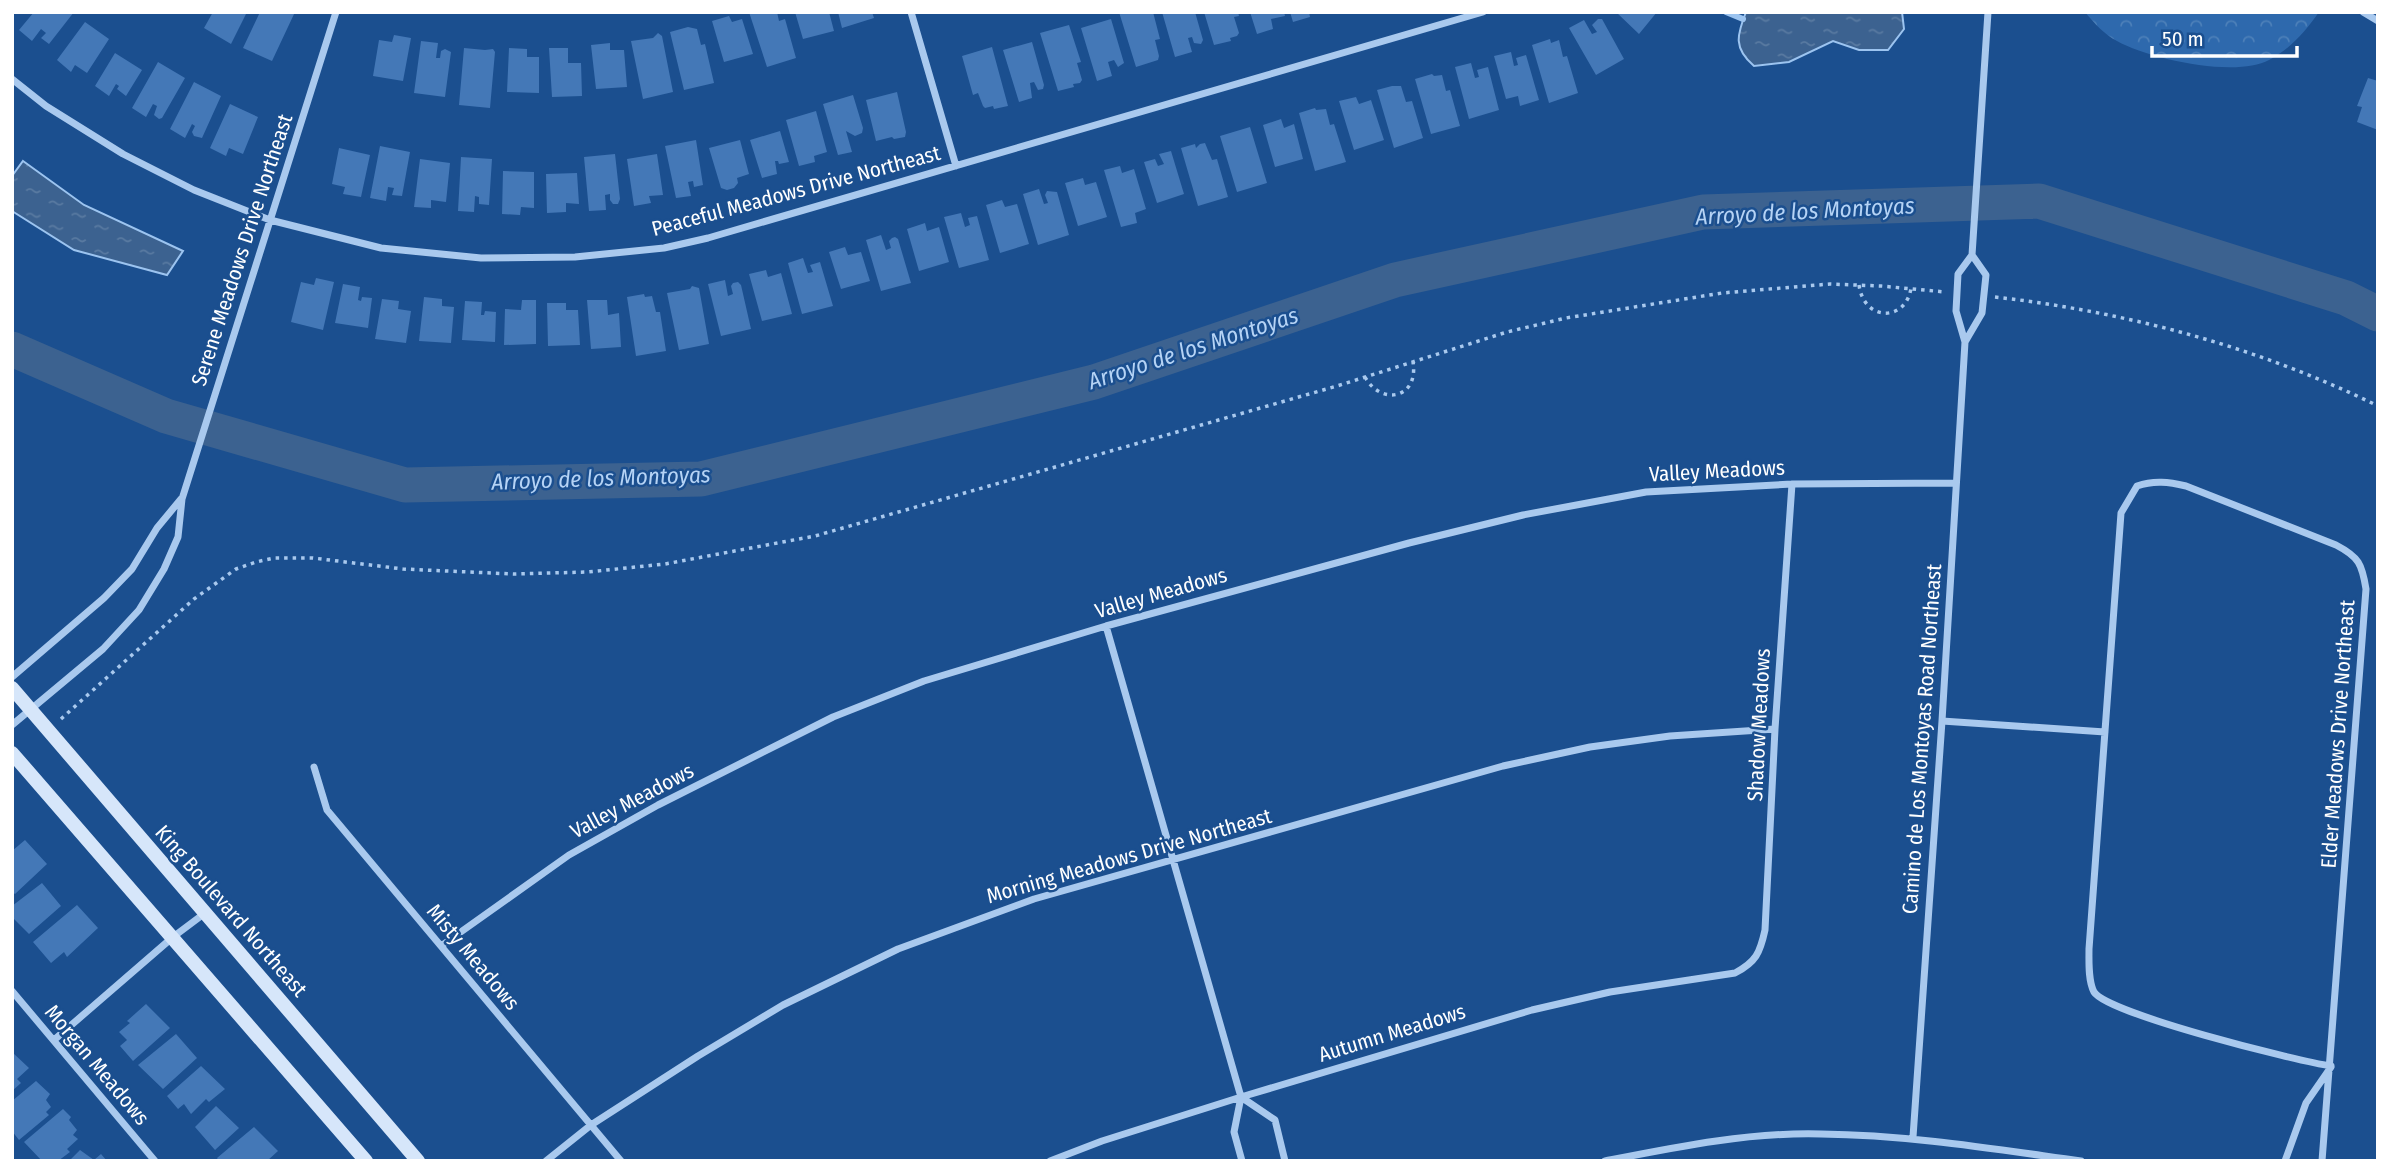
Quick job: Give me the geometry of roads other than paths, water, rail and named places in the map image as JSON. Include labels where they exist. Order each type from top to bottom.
[{"type":"street","name":"Serene Meadows Drive Northeast","points":[[12,725],[103,649],[139,610],[164,569],[178,537],[182,499],[336,12]]},
{"type":"street","points":[[911,12],[956,166]]},
{"type":"street","name":"Peaceful Meadows Drive Northeast","points":[[12,79],[46,106],[123,154],[194,190],[270,220],[381,248],[481,258],[575,257],[664,248],[708,238],[1483,12]]},
{"type":"street","name":"Camino de Los Montoyas Road Northeast","points":[[1913,1137],[1965,342],[1956,312],[1958,274],[1972,255],[1988,12]]},
{"type":"street","points":[[2363,12],[2378,20]]},
{"type":"street","name":"Camino de Los Montoyas Road Northeast","points":[[1965,342],[1982,313],[1986,275],[1972,255]]},
{"type":"street","name":"Elder Meadows Drive Northeast","points":[[2105,732],[2121,513],[2137,486],[2148,482],[2169,482],[2186,486],[2353,554],[2363,571],[2366,589],[2322,1161]]},
{"type":"street","name":"Valley Meadows","points":[[441,946],[569,855],[669,800],[833,717],[924,681],[1106,626],[1409,542],[1523,515],[1646,492],[1792,484],[1955,483]]},
{"type":"street","name":"Shadow Meadows","points":[[1751,964],[1761,948],[1765,930],[1775,729],[1792,484]]},
{"type":"street","name":"Serene Meadows Drive Northeast","points":[[12,677],[104,598],[132,569],[157,528],[182,499]]},
{"type":"street","points":[[1106,626],[1241,1097],[1234,1132],[1242,1161]]},
{"type":"street","name":"King Boulevard Northeast","points":[[12,688],[418,1161]]},
{"type":"street","points":[[1942,721],[2105,732],[2088,949],[2093,991],[2102,1000],[2136,1014],[2291,1060],[2331,1066]]},
{"type":"street","name":"Morning Meadows Drive Northeast","points":[[546,1161],[591,1125],[783,1004],[898,948],[1034,899],[1503,766],[1590,747],[1670,736],[1775,729]]},
{"type":"street","points":[[12,753],[366,1161]]},
{"type":"street","name":"Misty Meadows","points":[[314,767],[327,810],[621,1161]]},
{"type":"street","points":[[54,1040],[173,937],[206,913]]},
{"type":"street","name":"Autumn Meadows","points":[[1050,1161],[1102,1141],[1241,1097],[1532,1010],[1610,992],[1735,974],[1751,964]]},
{"type":"street","name":"Morgan Meadows","points":[[12,991],[155,1161]]},
{"type":"street","name":"Elder Meadows Drive Northeast","points":[[2285,1161],[2306,1103],[2331,1066]]},
{"type":"street","points":[[1241,1097],[1275,1121],[1285,1161]]},
{"type":"street","points":[[1605,1161],[1722,1140],[1818,1133],[1913,1137],[2081,1161]]},
{"type":"water","points":[[1746,12],[1902,12],[1904,29],[1888,50],[1859,50],[1833,41],[1789,62],[1754,66],[1743,53],[1739,41]]},
{"type":"water","points":[[23,161],[84,205],[183,251],[167,275],[74,250],[12,211],[12,176]]},
{"type":"waterway","points":[[1726,12],[1743,19]]},
{"type":"waterway","name":"Arroyo de los Montoyas","points":[[12,349],[166,416],[405,485],[701,479],[1094,382],[1395,280],[1703,212],[2039,201],[2346,298],[2378,314]]}]
